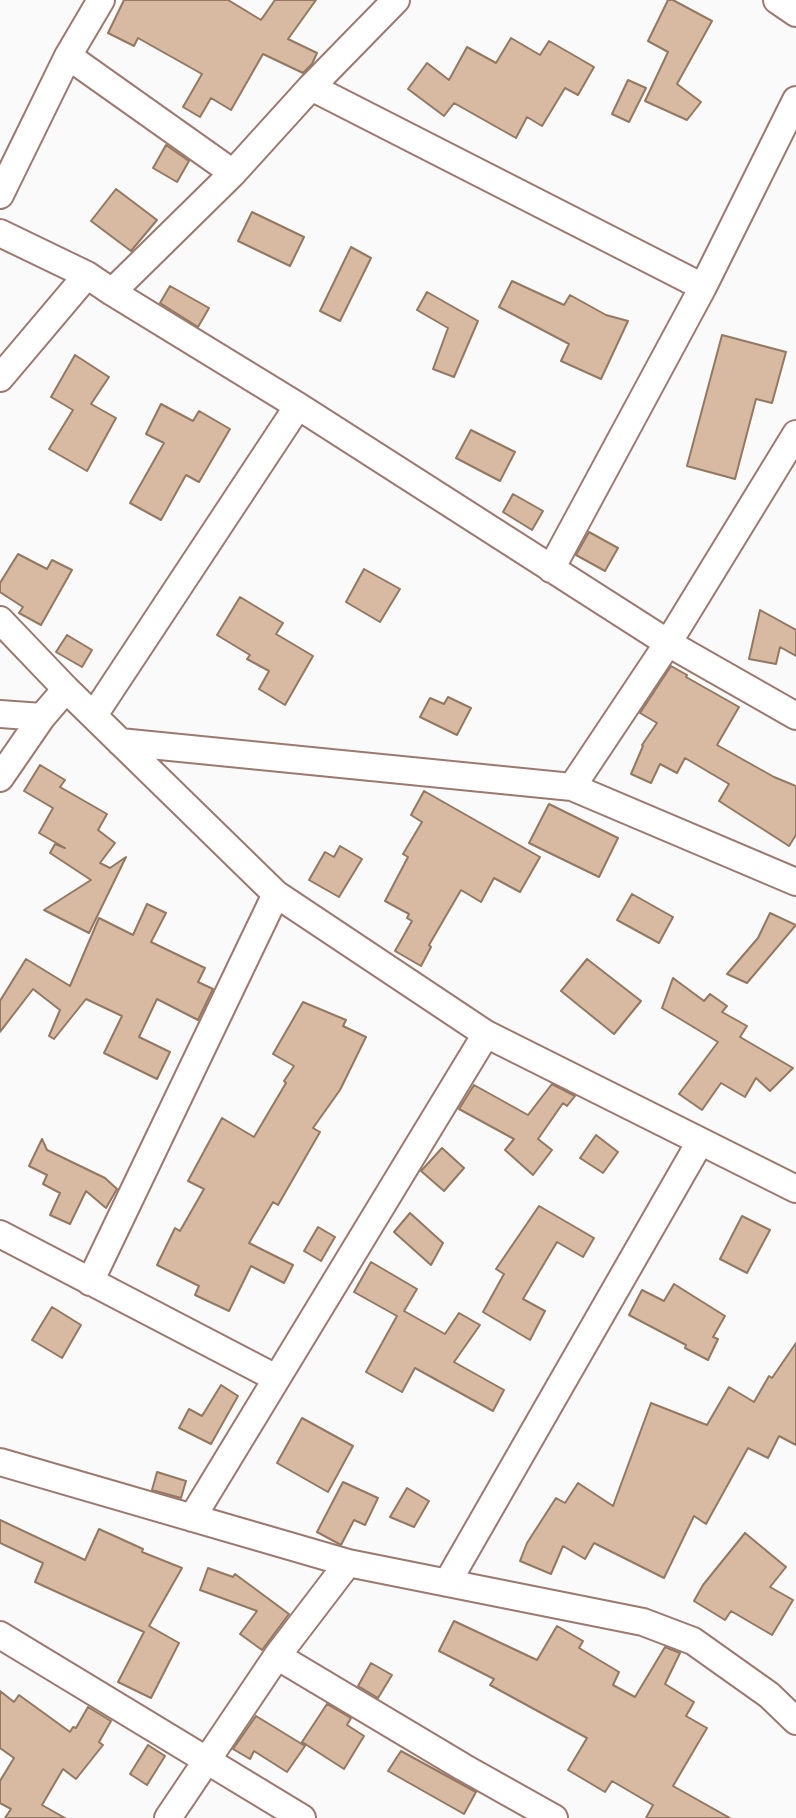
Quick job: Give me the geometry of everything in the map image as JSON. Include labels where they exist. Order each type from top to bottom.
[{"type":"street","points":[[0,195],[68,56],[101,0]]},
{"type":"street","points":[[112,292],[233,173],[310,87],[396,0]]},
{"type":"street","points":[[777,0],[796,13]]},
{"type":"street","points":[[68,56],[233,173]]},
{"type":"street","points":[[310,87],[703,287]]},
{"type":"street","points":[[551,569],[703,287],[796,100]]},
{"type":"street","points":[[0,233],[87,275],[668,643],[796,716]]},
{"type":"street","points":[[0,379],[87,275]]},
{"type":"street","points":[[94,715],[298,407]]},
{"type":"street","points":[[572,788],[794,445]]},
{"type":"street","points":[[0,620],[66,689],[276,894],[486,1034],[796,1189]]},
{"type":"street","points":[[0,778],[42,717],[66,689]]},
{"type":"street","points":[[0,714],[42,717]]},
{"type":"street","points":[[120,742],[572,788],[796,882]]},
{"type":"street","points":[[90,1282],[276,894]]},
{"type":"street","points":[[192,1518],[486,1034]]},
{"type":"street","points":[[447,1583],[700,1142]]},
{"type":"street","points":[[0,1234],[276,1378]]},
{"type":"street","points":[[0,1462],[348,1563],[643,1622],[693,1641],[769,1695],[796,1721]]},
{"type":"street","points":[[168,1818],[277,1656],[348,1563]]},
{"type":"street","points":[[0,1635],[302,1818]]},
{"type":"street","points":[[277,1656],[554,1818]]},
{"type":"building","points":[[124,0],[228,0],[261,20],[275,0],[316,0],[288,39],[317,53],[312,64],[303,73],[263,54],[231,110],[211,98],[200,117],[183,107],[202,74],[138,38],[134,46],[108,33]]},
{"type":"building","points":[[668,0],[673,0],[712,21],[677,84],[701,102],[687,120],[645,101],[668,52],[648,41]]},
{"type":"building","points":[[511,38],[540,55],[549,41],[594,67],[578,95],[565,88],[542,126],[527,117],[516,138],[454,103],[444,116],[408,89],[427,63],[449,80],[467,47],[496,63]]},
{"type":"building","points":[[628,80],[646,88],[629,122],[612,114]]},
{"type":"building","points":[[166,145],[189,161],[177,182],[153,168]]},
{"type":"building","points":[[116,189],[157,220],[131,251],[91,221]]},
{"type":"building","points":[[252,212],[304,237],[290,266],[238,241]]},
{"type":"building","points":[[351,247],[371,258],[340,321],[320,311]]},
{"type":"building","points":[[512,281],[564,305],[570,295],[606,315],[628,321],[601,379],[561,361],[569,344],[499,307]]},
{"type":"building","points":[[170,286],[209,308],[198,327],[160,303]]},
{"type":"building","points":[[427,292],[478,321],[454,377],[433,369],[448,328],[417,310]]},
{"type":"building","points":[[722,335],[786,352],[772,403],[756,399],[735,479],[687,466]]},
{"type":"building","points":[[75,355],[109,377],[91,404],[116,418],[87,471],[49,449],[73,410],[51,397]]},
{"type":"building","points":[[161,404],[193,421],[199,411],[230,429],[199,482],[186,475],[161,520],[130,503],[164,443],[146,434]]},
{"type":"building","points":[[471,430],[515,452],[500,481],[456,458]]},
{"type":"building","points":[[513,494],[543,511],[532,530],[503,512]]},
{"type":"building","points":[[589,532],[618,548],[605,571],[576,555]]},
{"type":"building","points":[[18,554],[47,569],[52,560],[72,570],[41,625],[19,613],[23,607],[0,592],[0,583]]},
{"type":"building","points":[[364,569],[400,589],[380,622],[346,602]]},
{"type":"building","points":[[240,597],[283,623],[276,634],[313,656],[285,705],[259,689],[269,671],[247,659],[250,655],[217,635]]},
{"type":"building","points":[[760,610],[796,630],[796,656],[780,647],[776,664],[749,659]]},
{"type":"building","points":[[67,635],[92,650],[82,667],[56,652]]},
{"type":"building","points":[[671,666],[739,707],[717,745],[774,777],[796,786],[796,835],[789,846],[719,801],[729,784],[685,758],[677,773],[660,764],[651,783],[631,774],[642,745],[657,723],[640,713]]},
{"type":"building","points":[[448,697],[471,708],[457,735],[420,717],[430,698],[444,704]]},
{"type":"building","points":[[40,765],[65,780],[60,787],[107,814],[98,830],[115,843],[100,863],[110,868],[126,857],[89,933],[44,910],[91,880],[50,853],[55,844],[65,848],[39,833],[53,808],[24,791]]},
{"type":"building","points":[[424,791],[540,857],[520,892],[494,878],[481,902],[461,890],[429,945],[431,947],[421,966],[395,951],[412,921],[407,918],[409,914],[385,901],[408,857],[403,854],[422,822],[411,815]]},
{"type":"building","points":[[549,804],[618,838],[599,877],[529,843]]},
{"type":"building","points":[[340,846],[362,859],[339,897],[309,880],[325,852],[334,857]]},
{"type":"building","points":[[632,894],[673,917],[659,943],[617,920]]},
{"type":"building","points":[[147,904],[166,913],[151,942],[205,968],[198,982],[213,989],[198,1020],[157,999],[139,1037],[170,1052],[157,1079],[104,1053],[122,1016],[86,999],[54,1039],[49,1036],[60,1010],[33,989],[0,1032],[0,1001],[26,959],[70,986],[99,918],[133,935]]},
{"type":"building","points":[[770,913],[796,925],[747,983],[727,974],[758,938]]},
{"type":"building","points":[[587,959],[641,1001],[614,1034],[561,991]]},
{"type":"building","points":[[673,978],[704,1001],[710,994],[727,1006],[722,1012],[747,1026],[740,1037],[793,1068],[770,1091],[756,1078],[745,1097],[721,1083],[702,1110],[679,1094],[718,1042],[662,1008]]},
{"type":"building","points":[[303,1002],[346,1020],[343,1026],[366,1037],[340,1090],[313,1128],[320,1132],[278,1205],[273,1202],[249,1243],[293,1265],[284,1283],[251,1266],[229,1311],[195,1295],[199,1286],[157,1265],[175,1228],[180,1231],[204,1189],[188,1181],[222,1118],[254,1137],[286,1083],[284,1081],[294,1066],[273,1054]]},
{"type":"building","points":[[552,1084],[575,1096],[567,1106],[563,1103],[538,1139],[552,1150],[533,1175],[505,1150],[514,1139],[459,1109],[474,1085],[528,1115]]},
{"type":"building","points":[[596,1135],[618,1152],[603,1173],[580,1158]]},
{"type":"building","points":[[42,1139],[47,1150],[105,1178],[117,1189],[106,1208],[86,1191],[70,1224],[50,1215],[60,1193],[43,1184],[47,1175],[29,1166]]},
{"type":"building","points":[[442,1148],[464,1168],[444,1191],[421,1171]]},
{"type":"building","points":[[539,1206],[594,1238],[583,1257],[557,1242],[523,1299],[545,1311],[530,1340],[483,1312],[504,1274],[496,1269]]},
{"type":"building","points":[[410,1213],[443,1243],[431,1265],[394,1232]]},
{"type":"building","points":[[742,1216],[770,1230],[747,1273],[720,1259]]},
{"type":"building","points":[[318,1227],[335,1237],[321,1261],[304,1251]]},
{"type":"building","points":[[371,1262],[417,1289],[404,1311],[445,1334],[459,1313],[480,1325],[454,1362],[504,1390],[493,1411],[415,1368],[402,1392],[366,1372],[397,1316],[354,1292]]},
{"type":"building","points":[[674,1284],[725,1316],[713,1337],[718,1339],[708,1360],[685,1348],[686,1345],[629,1315],[642,1290],[664,1301]]},
{"type":"building","points":[[52,1307],[81,1325],[62,1358],[32,1340]]},
{"type":"building","points":[[796,1343],[796,1445],[779,1436],[768,1458],[748,1448],[706,1524],[694,1516],[664,1578],[594,1543],[585,1559],[563,1546],[551,1574],[520,1561],[527,1543],[556,1498],[565,1503],[578,1483],[613,1506],[651,1403],[707,1425],[729,1387],[754,1402],[769,1376],[772,1378]]},
{"type":"building","points":[[221,1385],[238,1396],[211,1444],[179,1428],[189,1409],[202,1416]]},
{"type":"building","points":[[302,1418],[353,1446],[328,1492],[277,1463]]},
{"type":"building","points":[[157,1472],[186,1481],[181,1498],[152,1490]]},
{"type":"building","points":[[343,1482],[378,1498],[365,1525],[354,1520],[341,1545],[317,1532]]},
{"type":"building","points":[[407,1488],[429,1501],[414,1527],[390,1517]]},
{"type":"building","points":[[0,1520],[85,1560],[99,1529],[143,1549],[142,1552],[182,1568],[149,1626],[179,1643],[151,1698],[118,1682],[144,1632],[35,1582],[43,1563],[0,1543]]},
{"type":"building","points":[[745,1533],[786,1567],[770,1587],[793,1600],[772,1635],[731,1611],[725,1620],[694,1601],[703,1585]]},
{"type":"building","points":[[208,1568],[233,1577],[235,1574],[289,1614],[262,1650],[240,1634],[257,1611],[200,1590]]},
{"type":"building","points":[[454,1621],[537,1660],[557,1626],[583,1641],[579,1648],[619,1672],[613,1685],[635,1697],[665,1647],[680,1653],[665,1684],[694,1702],[686,1716],[707,1728],[673,1786],[730,1818],[646,1818],[653,1805],[612,1781],[605,1792],[568,1770],[587,1738],[490,1685],[494,1679],[439,1651]]},
{"type":"building","points":[[371,1663],[392,1675],[378,1698],[358,1686]]},
{"type":"building","points":[[0,1691],[14,1702],[19,1695],[70,1732],[73,1727],[76,1728],[88,1707],[111,1721],[99,1742],[103,1745],[76,1779],[63,1769],[42,1805],[65,1818],[5,1818],[11,1809],[0,1803],[0,1781],[14,1758],[0,1748]]},
{"type":"building","points":[[327,1704],[351,1718],[347,1725],[364,1736],[344,1769],[302,1742]]},
{"type":"building","points":[[256,1716],[305,1746],[287,1772],[254,1751],[250,1759],[233,1749]]},
{"type":"building","points":[[148,1745],[165,1756],[147,1785],[130,1774]]},
{"type":"building","points":[[401,1751],[476,1792],[464,1814],[388,1771]]}]
